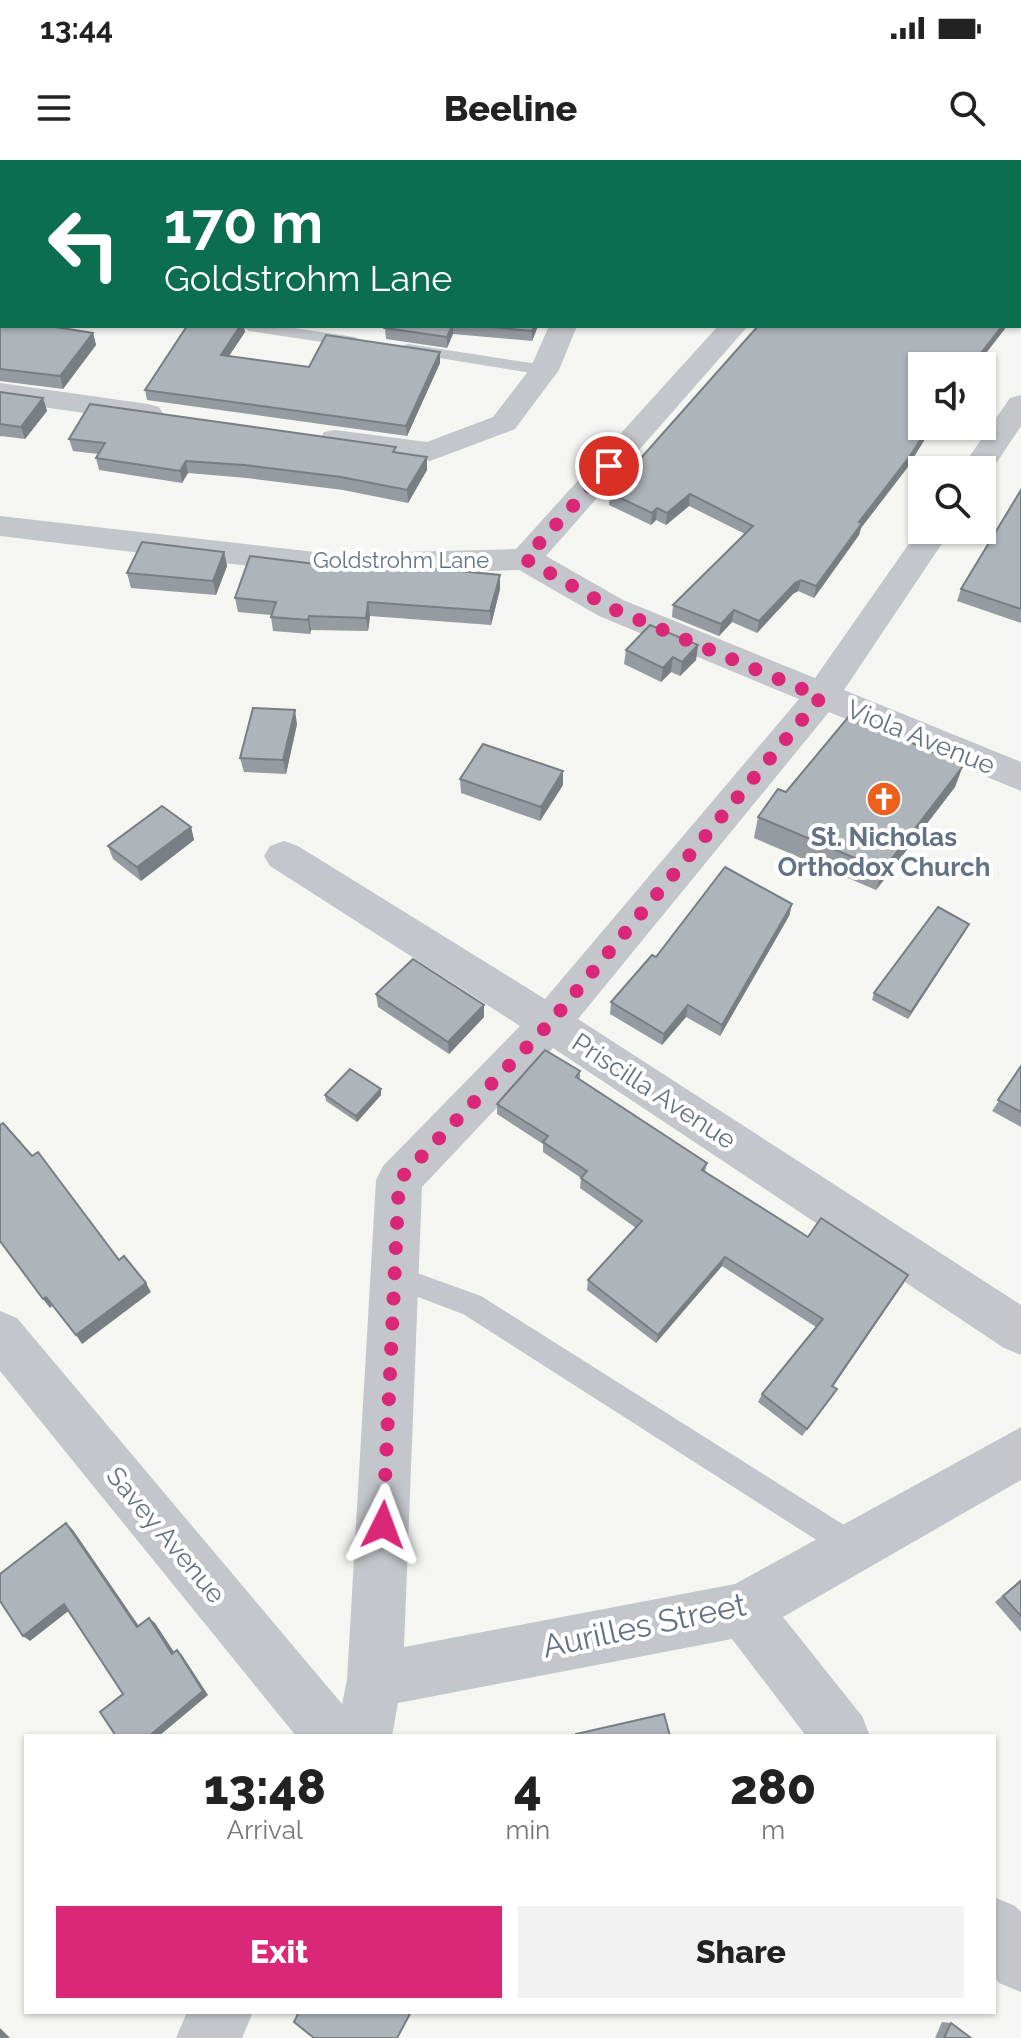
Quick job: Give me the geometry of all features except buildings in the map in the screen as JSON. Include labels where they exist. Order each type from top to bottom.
[{"type":"street","points":[[307,435],[430,452],[504,423],[544,370],[562,328]]},
{"type":"street","points":[[525,559],[732,328]]},
{"type":"street","points":[[0,392],[184,418]]},
{"type":"street","points":[[986,456],[1021,404]]},
{"type":"street","name":"Goldstrohm Lane","points":[[0,526],[332,565],[525,559],[611,608],[821,697]]},
{"type":"street","points":[[364,1734],[375,1680],[399,1180],[550,1023],[821,697],[925,544]]},
{"type":"street","name":"Viola Avenue","points":[[821,697],[1021,777]]},
{"type":"street","name":"Priscilla Avenue","points":[[284,856],[550,1023],[1021,1332]]},
{"type":"street","name":"Savey Avenue","points":[[0,1334],[330,1734]]},
{"type":"street","name":"Aurilles Street","points":[[375,1680],[743,1610],[1021,1452]]},
{"type":"street","points":[[743,1610],[840,1734]]},
{"type":"street","points":[[996,1930],[1021,1961]]},
{"type":"street","points":[[207,2038],[221,2014]]},
{"type":"lane","points":[[262,328],[544,370]]},
{"type":"lane","points":[[395,1277],[472,1305],[853,1547]]},
{"type":"place","name":"St. Nicholas Orthodox Church","points":[[884,799]]},
{"type":"route","points":[[383,1525],[399,1180],[550,1023],[821,697],[611,608],[525,559],[609,466]]}]
